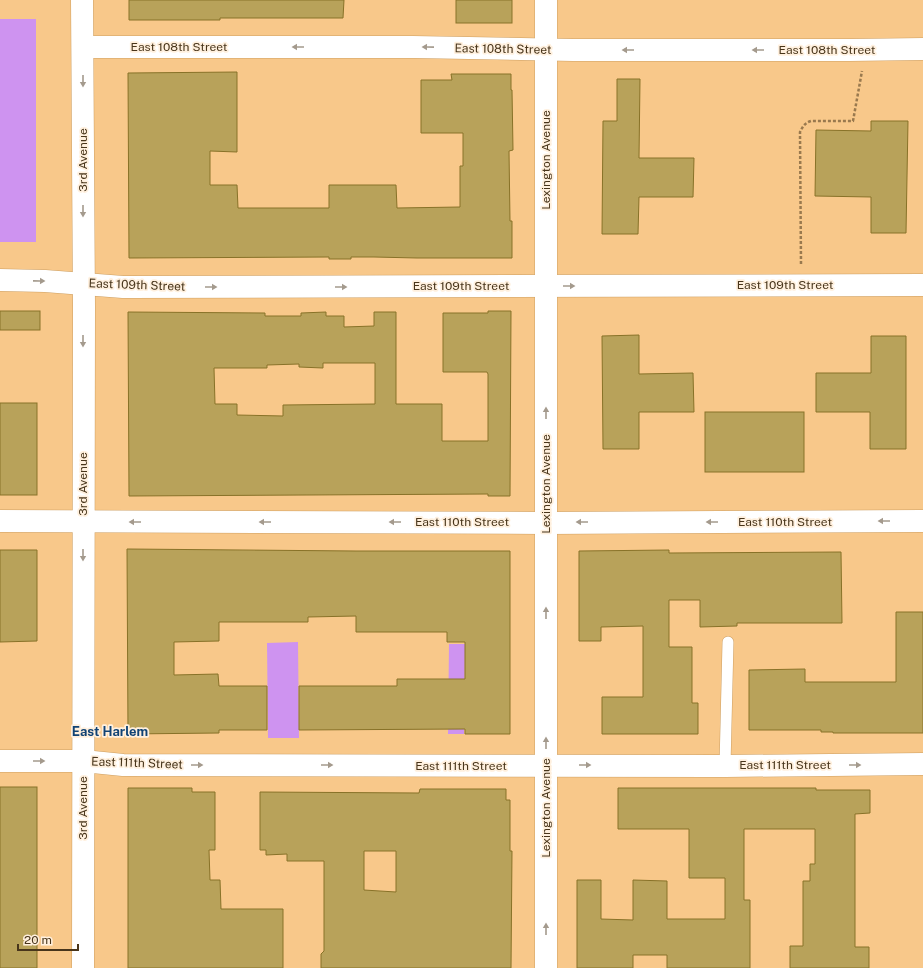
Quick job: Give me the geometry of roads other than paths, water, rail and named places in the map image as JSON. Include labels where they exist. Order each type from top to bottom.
[{"type":"street","name":"3rd Avenue","points":[[82,0],[84,284],[83,968]]},
{"type":"street","name":"Lexington Avenue","points":[[546,0],[546,968]]},
{"type":"street","name":"East 108th Street","points":[[83,47],[413,47],[546,50],[923,49]]},
{"type":"street","name":"East 109th Street","points":[[0,280],[45,281],[122,287],[923,285]]},
{"type":"street","name":"East 110th Street","points":[[0,521],[923,521]]},
{"type":"street","name":"East 111th Street","points":[[0,761],[83,761],[123,765],[725,766],[923,764]]},
{"type":"lane","points":[[725,766],[728,642]]},
{"type":"district","name":"East Harlem","points":[[110,731]]}]
